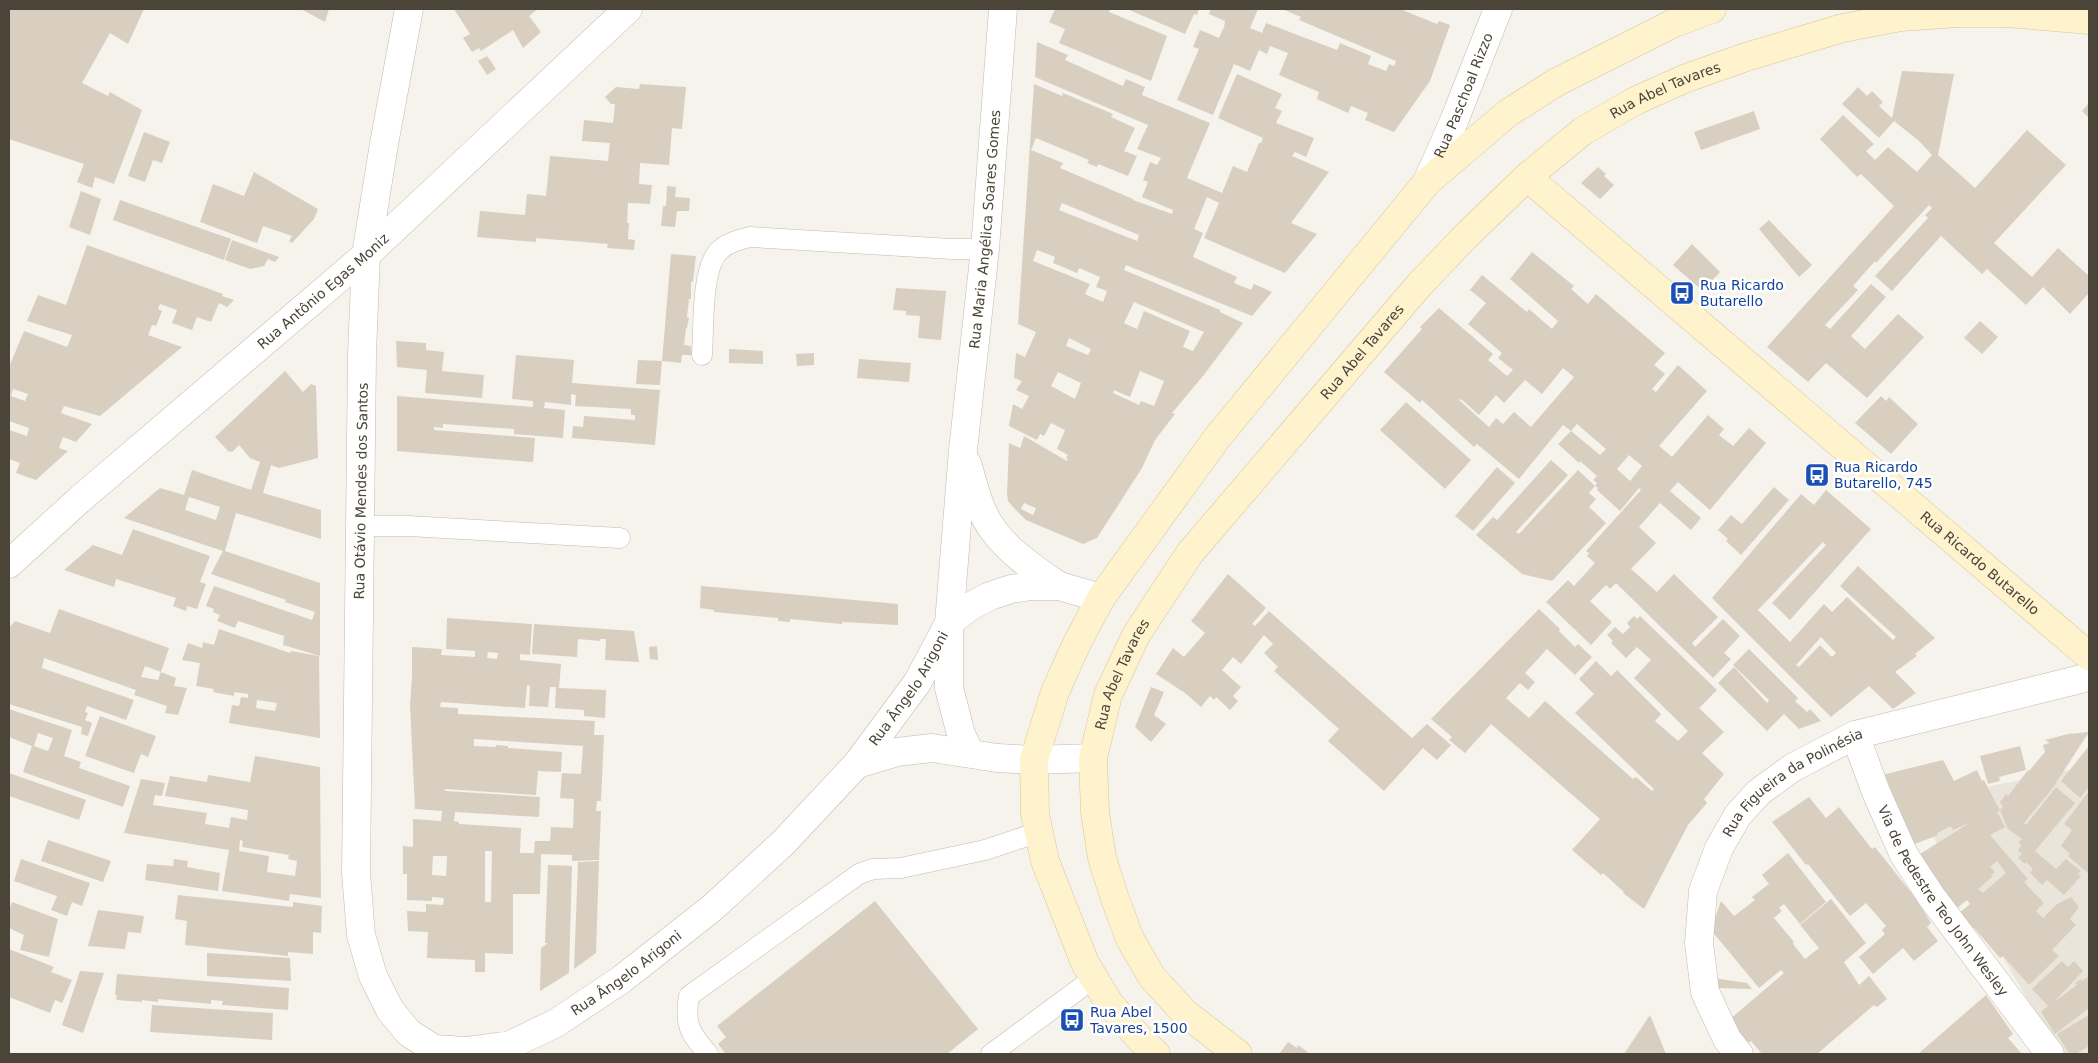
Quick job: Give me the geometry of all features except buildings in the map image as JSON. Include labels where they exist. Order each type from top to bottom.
[{"type":"street","name":"Rua Otávio Mendes dos Santos","points":[[373,976],[361,935],[356,873],[362,526],[362,354],[366,255],[409,9]]},
{"type":"street","name":"Rua Antônio Egas Moniz","points":[[9,564],[79,500],[366,255],[628,9]]},
{"type":"street","name":"Rua Maria Angélica Soares Gomes","points":[[970,753],[961,734],[949,688],[949,623],[963,450],[985,249],[1003,9]]},
{"type":"street","name":"Rua Paschoal Rizzo","points":[[1428,182],[1498,9]]},
{"type":"street","points":[[1156,1054],[1140,1039],[1109,1003],[1085,963],[1045,861],[1035,814],[1034,760],[1055,692],[1077,643],[1101,598],[1217,438],[1428,182],[1508,113],[1555,83],[1674,23],[1712,9]]},
{"type":"street","name":"Rua Abel Tavares","points":[[1238,1054],[1185,1014],[1152,977],[1130,938],[1114,896],[1102,858],[1095,812],[1093,758],[1108,695],[1136,635],[1190,553],[1420,284],[1527,177],[1583,132],[1635,100],[1684,78],[1746,57],[1843,28],[1901,17],[1958,13],[2007,14],[2089,20]]},
{"type":"street","name":"Rua Ricardo Butarello","points":[[1527,177],[2089,656]]},
{"type":"street","name":"Rua Maria Angélica Soares Gomes","points":[[963,450],[980,506],[993,530],[1012,552],[1059,586]]},
{"type":"street","name":"Rua Ângelo Arigoni","points":[[373,976],[390,1010],[409,1033],[434,1049],[466,1051],[510,1044],[556,1024],[615,984],[712,908],[783,843],[857,764],[918,684],[949,623],[969,607],[990,596],[1011,589],[1032,586],[1059,586],[1101,598]]},
{"type":"street","name":"Rua Figueira da Polinésia","points":[[1739,1054],[1727,1039],[1705,992],[1699,943],[1703,891],[1718,848],[1738,815],[1758,792],[1792,768],[1855,735],[2089,677]]},
{"type":"street","name":"Via de Pedestre Teo John Wesley","points":[[1855,735],[1876,792],[1904,855],[1931,896],[2050,1054]]},
{"type":"street","name":"Rua Ângelo Arigoni","points":[[857,764],[897,752],[932,748],[998,758],[1034,760],[1093,758]]},
{"type":"lane","points":[[702,354],[707,279],[710,263],[719,250],[733,241],[750,237],[952,249],[985,249]]},
{"type":"lane","points":[[362,526],[408,526],[620,538]]},
{"type":"lane","points":[[708,1054],[693,1037],[688,1026],[686,1011],[689,996],[859,874],[873,869],[902,868],[985,850],[1039,832]]},
{"type":"lane","points":[[991,1054],[1094,978]]},
{"type":"shaded area","points":[[2089,766],[2089,1054],[2059,1054],[1913,802]]},
{"type":"place","name":"Rua Ricardo Butarello","points":[[1682,293]]},
{"type":"place","name":"Rua Ricardo Butarello, 745","points":[[1817,475]]},
{"type":"place","name":"Rua Abel Tavares, 1500","points":[[1072,1020]]}]
